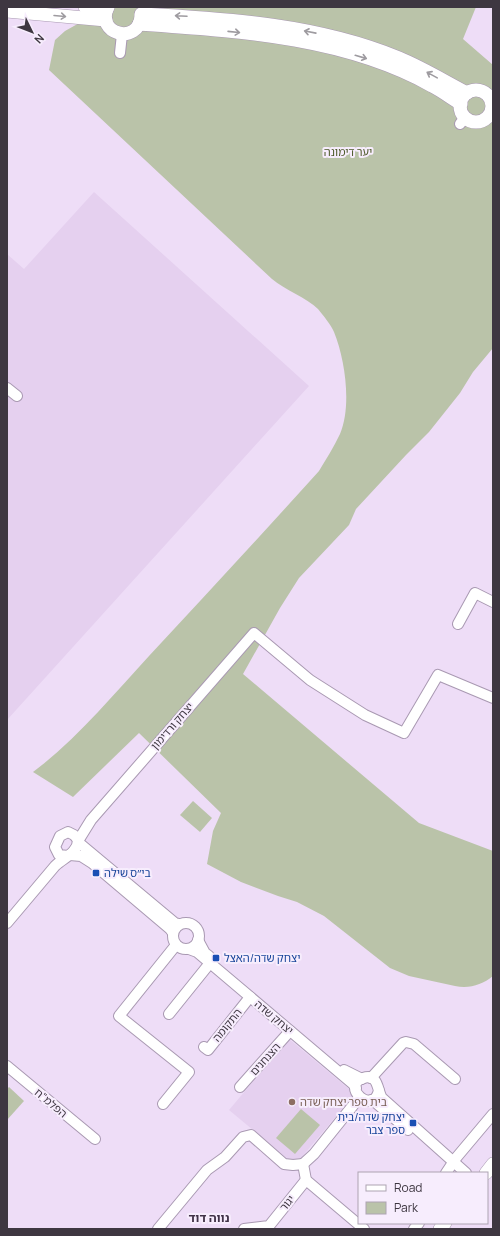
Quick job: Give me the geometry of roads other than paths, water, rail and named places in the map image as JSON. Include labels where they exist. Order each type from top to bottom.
[{"type":"main road","points":[[85,7],[107,12]]},
{"type":"main road","points":[[7,11],[107,12]]},
{"type":"main road","points":[[107,12],[107,25],[113,32],[122,34],[132,32],[139,15],[283,38],[343,51],[370,60],[464,98]]},
{"type":"main road","points":[[472,90],[484,92],[491,100],[491,116],[475,122],[469,120],[463,121],[460,109],[464,98],[472,90]]},
{"type":"main road","points":[[487,1172],[493,1164]]},
{"type":"street","points":[[120,53],[122,34]]},
{"type":"street","points":[[7,388],[17,396]]},
{"type":"street","points":[[458,624],[475,593],[493,602]]},
{"type":"street","name":"יצחק ורדימון","points":[[76,839],[254,632],[310,680],[365,715],[404,733],[438,675],[493,698]]},
{"type":"street","points":[[7,913],[50,863],[60,836],[65,833],[76,839],[174,923],[193,925],[198,931],[198,940],[190,949],[182,949],[176,945],[173,939],[173,933],[176,926],[180,924]]},
{"type":"street","points":[[7,923],[55,866],[69,855],[77,846],[76,839]]},
{"type":"street","points":[[56,850],[62,856],[81,856],[92,863],[173,933]]},
{"type":"street","name":"יצחק שדה","points":[[198,940],[210,957],[346,1071],[363,1082]]},
{"type":"street","points":[[163,1104],[189,1072],[119,1016],[176,945]]},
{"type":"street","name":"יצחק שדה","points":[[190,949],[197,952],[353,1084],[363,1082]]},
{"type":"street","points":[[169,1014],[210,963]]},
{"type":"street","name":"התקומה","points":[[204,1047],[208,1050],[250,997]]},
{"type":"street","name":"הצנחנים","points":[[240,1087],[290,1031]]},
{"type":"street","points":[[359,1098],[357,1094],[363,1082],[403,1043],[406,1042],[414,1044],[455,1079]]},
{"type":"street","name":"הפלמ\"ח","points":[[7,1066],[95,1140]]},
{"type":"street","points":[[363,1082],[377,1083],[382,1098],[450,1167]]},
{"type":"street","points":[[359,1098],[366,1101],[371,1100],[376,1096],[379,1090]]},
{"type":"street","points":[[158,1229],[207,1170],[225,1157],[243,1137],[251,1135],[284,1164],[303,1164],[314,1154],[359,1098]]},
{"type":"street","points":[[371,1100],[450,1167],[463,1172]]},
{"type":"street","points":[[450,1167],[493,1114]]},
{"type":"street","points":[[303,1164],[306,1180],[358,1224]]},
{"type":"street","name":"יגור","points":[[244,1229],[270,1227],[306,1180]]},
{"type":"place","name":"בי״ס שילה","points":[[96,873]]},
{"type":"place","name":"יצחק שדה/האצל","points":[[216,958]]},
{"type":"place","name":"בית ספר יצחק שדה","points":[[292,1102]]},
{"type":"place","name":"יצחק שדה/בית ספר צבר","points":[[413,1123]]},
{"type":"district","name":"נווה דוד","points":[[209,1218]]},
{"type":"park label","name":"יער דימונה","points":[[348,152]]}]
